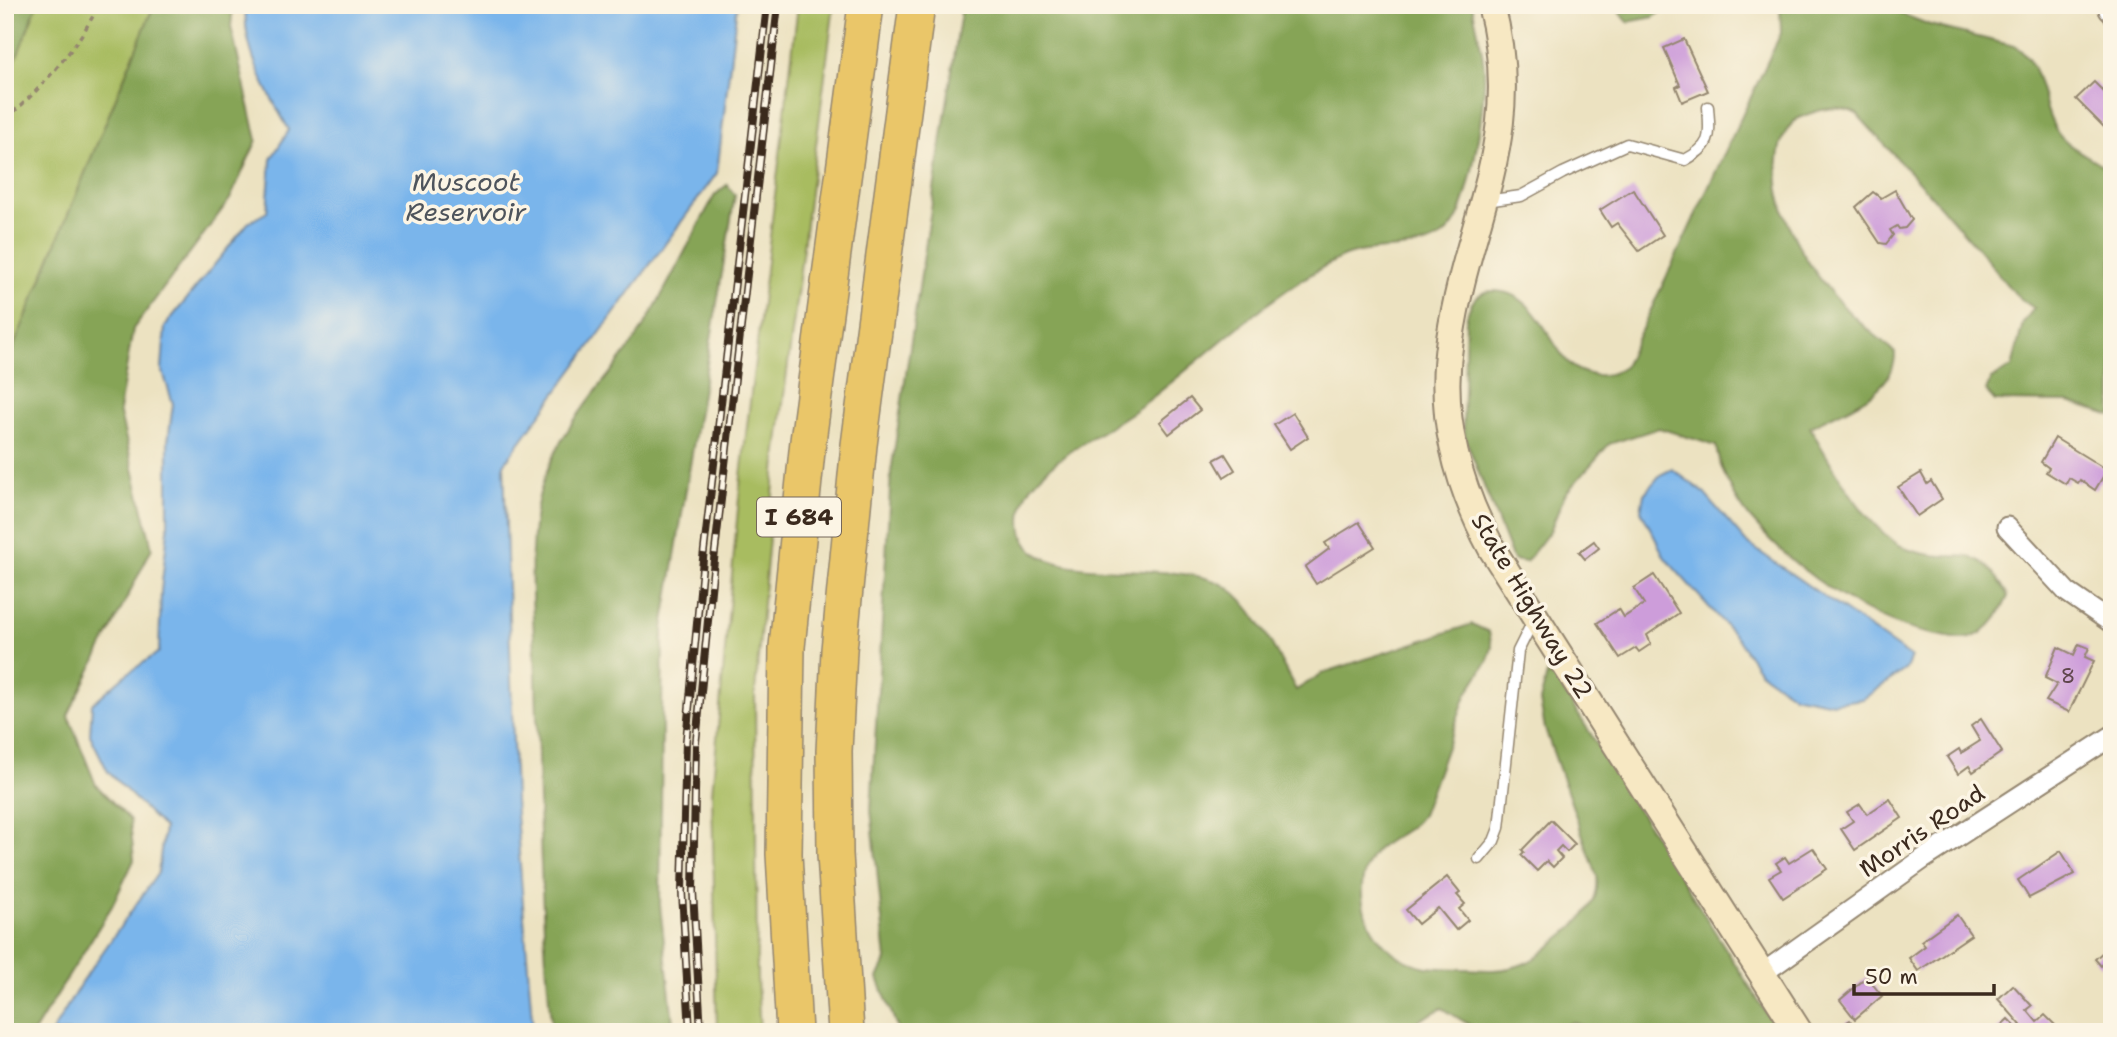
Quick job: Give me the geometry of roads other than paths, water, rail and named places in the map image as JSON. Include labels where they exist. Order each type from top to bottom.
[{"type":"highway","name":"I 684","points":[[794,1032],[784,854],[787,647],[808,440],[866,5]]},
{"type":"highway","name":"I 684","points":[[846,1032],[835,853],[834,751],[839,650],[859,446],[917,5]]},
{"type":"main road","name":"State Highway 22","points":[[1491,5],[1501,57],[1503,89],[1497,156],[1465,267],[1449,340],[1447,372],[1450,427],[1455,458],[1477,521],[1535,617],[1799,1032]]},
{"type":"street","points":[[2007,527],[2067,592],[2112,623]]},
{"type":"street","name":"Morris Road","points":[[1763,973],[1923,859],[2112,736]]},
{"type":"lane","points":[[1485,201],[1521,196],[1563,173],[1627,144],[1685,160],[1702,151],[1710,136],[1708,107]]},
{"type":"lane","points":[[1479,859],[1494,841],[1499,828],[1518,651],[1535,617]]},
{"type":"water","name":"Muscoot Reservoir","points":[[246,5],[737,5],[717,173],[504,464],[515,801],[533,1032],[52,1032],[81,983],[158,873],[164,828],[108,772],[90,735],[92,704],[124,676],[159,652],[161,591],[168,529],[168,441],[173,404],[162,369],[165,326],[248,223],[267,212],[271,159],[289,130],[265,86],[252,54]]},
{"type":"water","points":[[1672,469],[1703,492],[1747,543],[1911,657],[1906,669],[1863,699],[1833,703],[1793,695],[1760,672],[1737,638],[1665,558],[1641,510],[1644,494],[1660,475]]},
{"type":"railway","points":[[690,1032],[682,892],[686,741],[703,559],[767,5]]},
{"type":"railway","points":[[701,1032],[693,891],[696,742],[714,560],[778,5]]}]
